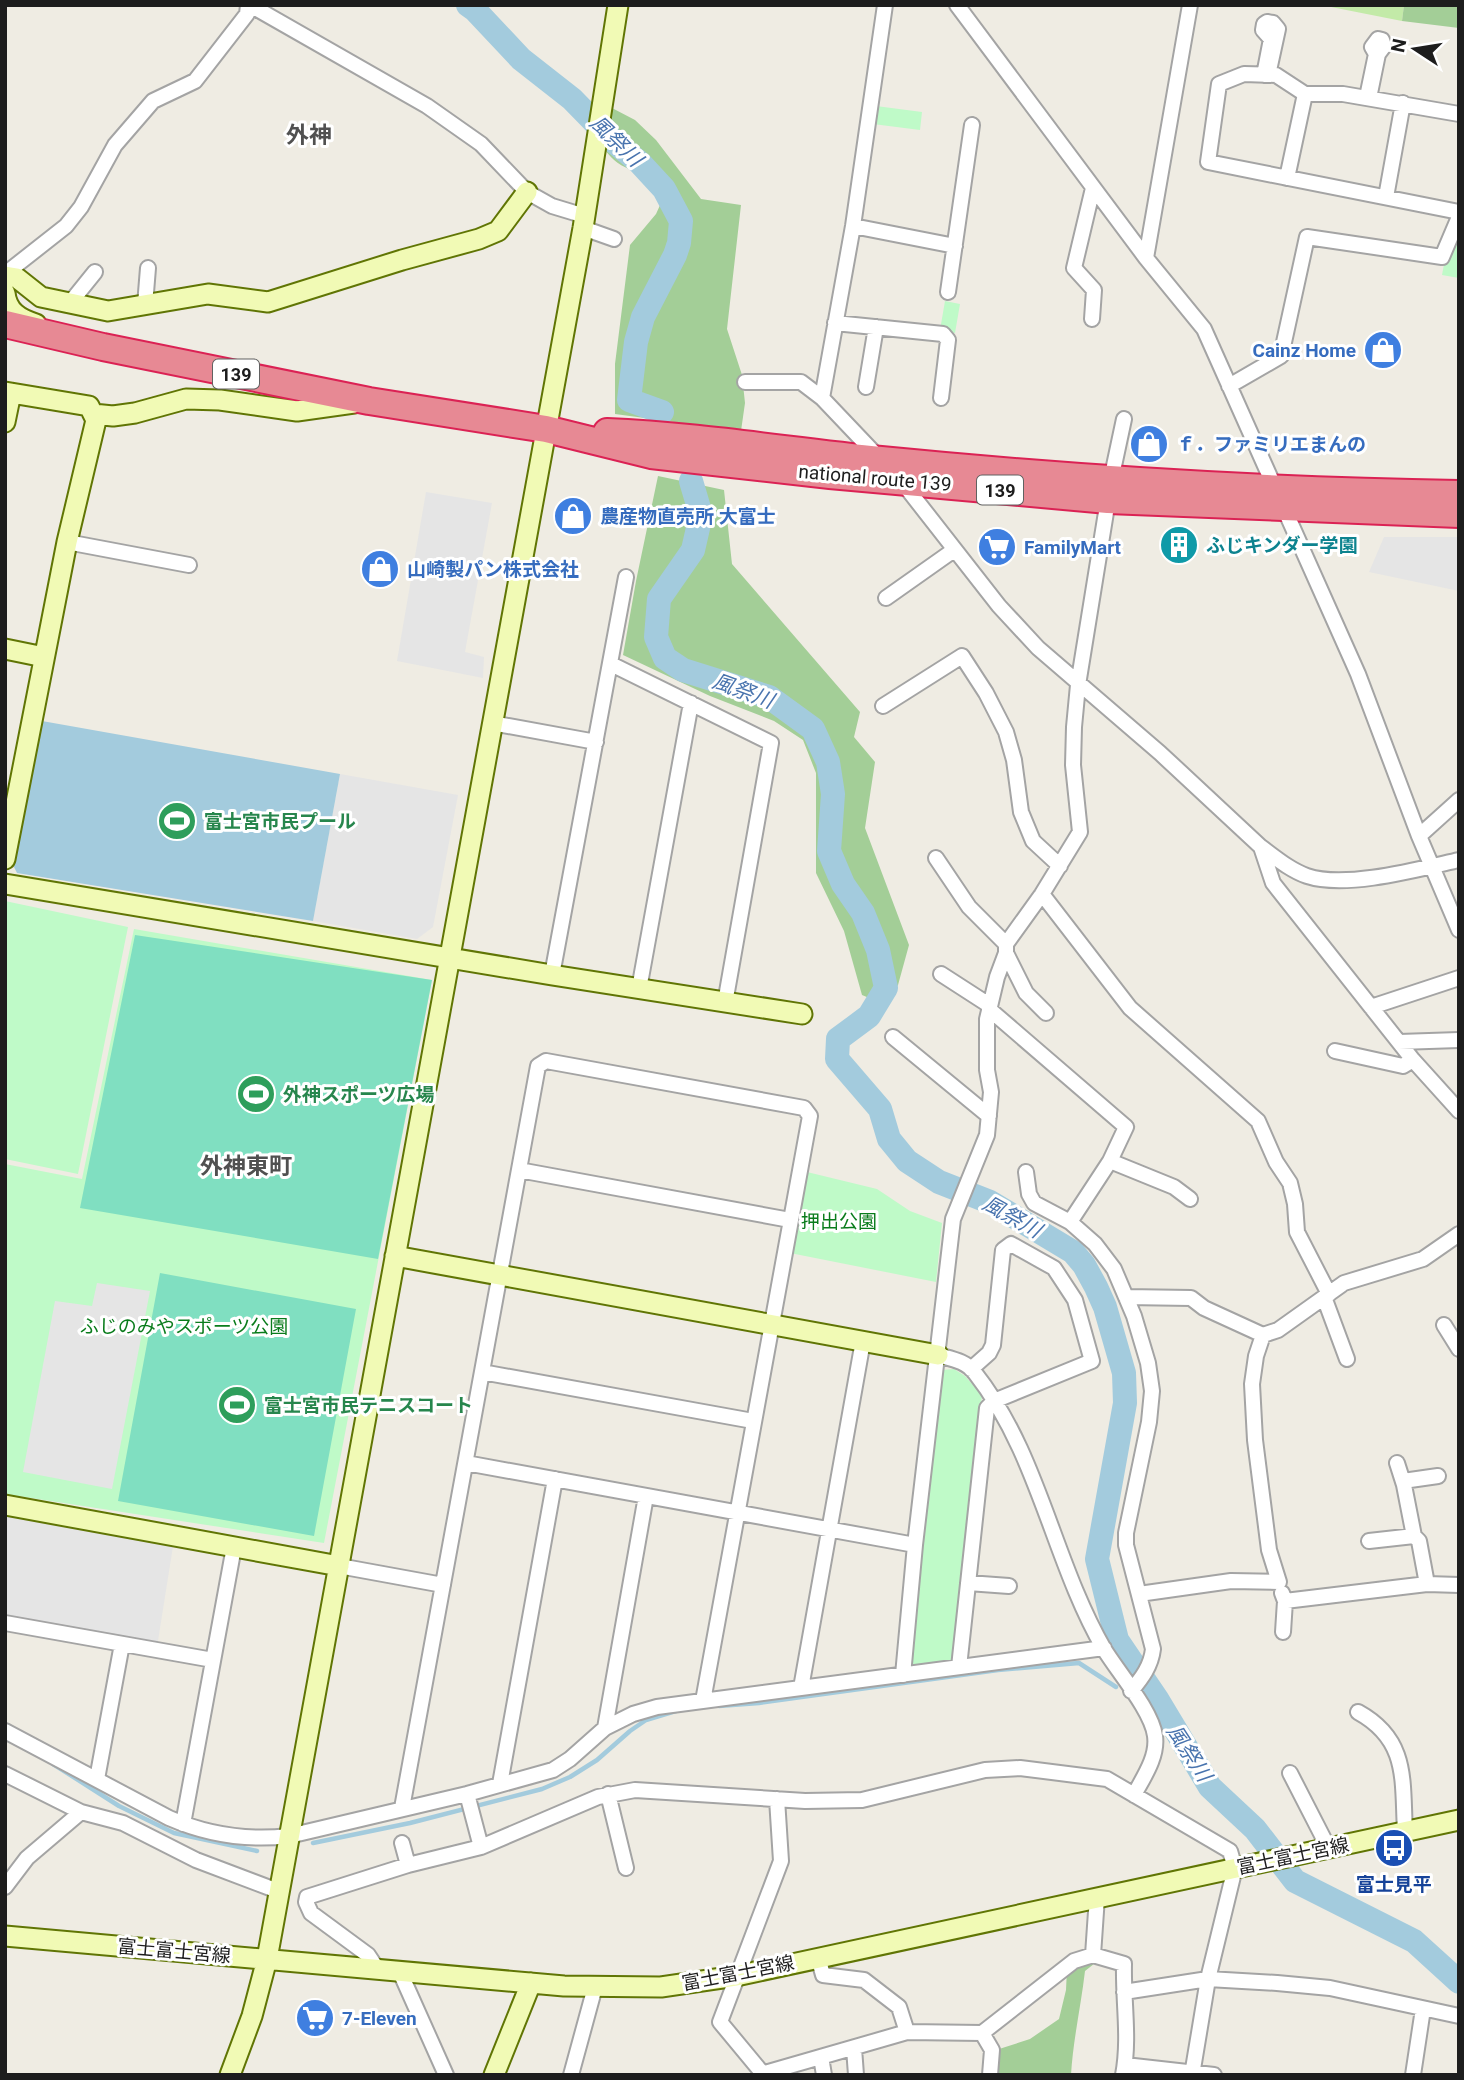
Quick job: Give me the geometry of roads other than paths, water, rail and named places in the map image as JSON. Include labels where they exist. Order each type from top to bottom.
[{"type":"highway","name":"139","points":[[5,324],[103,347]]},
{"type":"highway","name":"national route 139","points":[[103,347],[369,401],[546,429],[651,454],[901,481],[1279,497],[1459,514]]},
{"type":"highway","name":"national route 139","points":[[546,429],[654,434],[1110,490]]},
{"type":"highway","name":"national route 139","points":[[1279,497],[1459,494]]},
{"type":"street","points":[[5,275],[66,226],[81,207],[115,145],[153,101],[195,81],[247,14],[248,5],[427,106],[481,144],[527,192],[614,239]]},
{"type":"street","points":[[230,2075],[252,2016],[267,1959],[584,222],[618,5]]},
{"type":"street","points":[[821,398],[853,226],[885,5]]},
{"type":"street","points":[[957,5],[1146,258],[1204,328],[1358,674],[1419,836],[1459,930]]},
{"type":"street","points":[[1146,258],[1190,5]]},
{"type":"street","points":[[1459,114],[1343,94],[1305,94],[1276,75],[1244,74],[1219,83],[1209,162],[1459,212]]},
{"type":"street","points":[[1287,178],[1305,94]]},
{"type":"street","points":[[1386,197],[1403,103]]},
{"type":"street","points":[[947,292],[972,125]]},
{"type":"street","points":[[1092,319],[1094,290],[1074,268],[1093,188]]},
{"type":"street","points":[[5,275],[17,278],[41,297],[108,311],[208,294],[268,302],[498,231],[527,192]]},
{"type":"street","points":[[1229,386],[1281,356],[1307,237],[1442,257],[1459,217]]},
{"type":"street","points":[[853,226],[956,246]]},
{"type":"street","points":[[145,305],[148,268]]},
{"type":"street","points":[[71,303],[94,272]]},
{"type":"street","points":[[5,293],[6,302],[24,321],[84,338],[103,347]]},
{"type":"street","points":[[835,324],[943,334],[948,340],[941,398]]},
{"type":"street","points":[[866,387],[876,327]]},
{"type":"street","points":[[745,382],[800,382],[821,398],[881,460]]},
{"type":"street","points":[[5,422],[8,393],[89,406],[96,420],[67,542],[5,859]]},
{"type":"street","points":[[93,414],[135,413],[186,400],[220,400],[297,411],[369,401]]},
{"type":"street","points":[[903,1675],[915,1545],[953,1219],[987,1135],[991,1092],[987,1070],[989,1007],[1006,948],[1080,832],[1073,765],[1078,685],[1124,419]]},
{"type":"street","points":[[901,481],[999,606],[1038,648],[1160,754],[1261,847],[1291,869],[1310,877],[1331,881],[1361,879],[1459,860]]},
{"type":"street","points":[[67,542],[188,565]]},
{"type":"street","points":[[886,598],[954,550]]},
{"type":"street","points":[[552,975],[626,577]]},
{"type":"street","points":[[5,649],[44,657]]},
{"type":"street","points":[[883,706],[962,656],[986,693],[1006,732],[1014,760],[1021,812],[1032,841],[1060,866]]},
{"type":"street","points":[[611,664],[771,743],[725,1003]]},
{"type":"street","points":[[639,989],[691,703]]},
{"type":"street","points":[[492,723],[596,742]]},
{"type":"street","points":[[1419,836],[1459,800]]},
{"type":"street","points":[[1261,847],[1273,883],[1413,1060],[1459,1111]]},
{"type":"street","points":[[936,858],[969,907],[1006,948],[1026,993],[1046,1013]]},
{"type":"street","points":[[5,884],[450,959],[802,1014]]},
{"type":"street","points":[[1042,894],[1130,1008],[1258,1121],[1276,1162],[1290,1183],[1297,1232],[1326,1296],[1347,1359]]},
{"type":"street","points":[[941,974],[989,1007],[1126,1127],[1110,1161],[1070,1222]]},
{"type":"street","points":[[1371,1007],[1459,978]]},
{"type":"street","points":[[893,1037],[989,1116]]},
{"type":"street","points":[[1399,1042],[1459,1040]]},
{"type":"street","points":[[1335,1051],[1403,1066],[1413,1060]]},
{"type":"street","points":[[402,1808],[538,1066],[545,1061],[804,1108],[810,1116],[703,1700]]},
{"type":"street","points":[[1110,1161],[1174,1187],[1190,1199]]},
{"type":"street","points":[[519,1170],[790,1220]]},
{"type":"street","points":[[1026,1172],[1029,1194],[1034,1203],[1070,1222],[1096,1244],[1114,1269],[1148,1363],[1152,1391],[1149,1422],[1126,1533],[1126,1545],[1153,1649],[1147,1670],[1132,1690]]},
{"type":"street","points":[[1126,1297],[1191,1298],[1204,1308],[1263,1335],[1278,1330],[1344,1283],[1423,1259],[1459,1234]]},
{"type":"street","points":[[959,1667],[988,1408],[994,1401],[1093,1362],[1075,1300],[1054,1268],[1011,1244],[1003,1250],[993,1345],[989,1353],[971,1368]]},
{"type":"street","points":[[395,1256],[938,1355],[957,1360],[971,1368],[994,1401],[1020,1447],[1079,1600],[1104,1648],[1152,1721],[1156,1738],[1153,1757],[1134,1796]]},
{"type":"street","points":[[1444,1325],[1459,1349]]},
{"type":"street","points":[[1263,1335],[1256,1356],[1252,1384],[1255,1440],[1269,1550],[1284,1601],[1283,1632]]},
{"type":"street","points":[[801,1688],[863,1341]]},
{"type":"street","points":[[482,1372],[754,1421]]},
{"type":"street","points":[[466,1463],[915,1545]]},
{"type":"street","points":[[1397,1463],[1414,1536],[1419,1541],[1427,1584]]},
{"type":"street","points":[[1403,1481],[1438,1476]]},
{"type":"street","points":[[500,1784],[555,1479]]},
{"type":"street","points":[[606,1728],[646,1496]]},
{"type":"street","points":[[5,1505],[443,1585]]},
{"type":"street","points":[[1369,1541],[1414,1536]]},
{"type":"street","points":[[183,1824],[234,1547]]},
{"type":"street","points":[[1139,1594],[1231,1581],[1279,1582]]},
{"type":"street","points":[[968,1583],[1009,1586]]},
{"type":"street","points":[[1284,1601],[1427,1584],[1459,1585]]},
{"type":"street","points":[[5,1623],[213,1660]]},
{"type":"street","points":[[97,1779],[122,1644]]},
{"type":"street","points":[[5,1731],[196,1830],[232,1838],[268,1839],[467,1794],[553,1770],[606,1728],[632,1714],[657,1707],[1104,1648]]},
{"type":"street","points":[[1358,1712],[1390,1739],[1400,1759],[1405,1831]]},
{"type":"street","points":[[377,1970],[368,1955],[311,1913],[306,1902],[307,1897],[408,1865],[481,1847],[608,1794],[635,1790],[805,1801],[862,1800],[985,1770],[1020,1768],[1107,1779],[1230,1851],[1235,1868],[1208,1979],[1192,2073]]},
{"type":"street","points":[[1290,1773],[1329,1849]]},
{"type":"street","points":[[5,1774],[81,1812],[123,1823],[196,1860],[278,1891]]},
{"type":"street","points":[[467,1794],[481,1847]]},
{"type":"street","points":[[608,1794],[626,1868]]},
{"type":"street","points":[[123,1823],[134,1799]]},
{"type":"street","points":[[777,1799],[781,1861],[720,2022],[764,2074],[907,2032],[982,2033],[1074,1961],[1093,1955],[1124,1964],[1127,2034],[1124,2070],[1214,2075]]},
{"type":"street","points":[[5,1887],[27,1858],[81,1812]]},
{"type":"street","name":"富士富士宮線","points":[[5,1936],[531,1983],[661,1987],[736,1976],[1459,1820]]},
{"type":"street","points":[[402,1843],[408,1865]]},
{"type":"street","points":[[1093,1955],[1097,1897]]},
{"type":"street","points":[[818,1957],[823,1975],[864,1980],[899,2007],[907,2032]]},
{"type":"street","points":[[400,1972],[446,2075]]},
{"type":"street","points":[[1124,1993],[1208,1979],[1330,1988],[1459,2017]]},
{"type":"street","points":[[494,2075],[531,1983]]},
{"type":"street","points":[[571,2075],[595,1987]]},
{"type":"street","points":[[1413,2075],[1423,2009]]},
{"type":"street","points":[[982,2033],[992,2050],[990,2075]]},
{"type":"street","points":[[854,2048],[856,2075]]},
{"type":"street","points":[[821,2057],[824,2075]]},
{"type":"water","name":"富士宮市民プール","points":[[42,721],[340,774],[313,921],[17,873],[14,867]]},
{"type":"waterway","name":"風祭川","points":[[468,5],[521,59],[572,99],[613,141],[640,163],[664,189],[681,221],[675,255],[643,317],[636,342],[629,400],[662,412]]},
{"type":"waterway","name":"風祭川","points":[[691,481],[701,515],[693,550],[659,599],[656,637],[665,658],[683,670],[769,697],[813,729],[828,762],[833,794],[829,851],[843,884],[863,913],[878,950],[886,988],[869,1016],[838,1039],[837,1059],[880,1109],[889,1139],[907,1161],[939,1182],[990,1202],[1073,1252],[1084,1265],[1105,1307],[1124,1373],[1125,1403],[1097,1559],[1117,1640],[1157,1699],[1210,1787],[1255,1829],[1295,1881],[1414,1941],[1459,1982]]},
{"type":"waterway","points":[[719,1706],[759,1703],[998,1670],[1079,1663],[1116,1687]]},
{"type":"waterway","points":[[1141,1694],[1157,1699]]},
{"type":"waterway","points":[[313,1843],[410,1823],[542,1789],[570,1777],[597,1760],[646,1720],[679,1710]]},
{"type":"waterway","points":[[53,1764],[119,1806],[174,1833],[257,1851]]},
{"type":"place","name":"Cainz Home","points":[[1383,350]]},
{"type":"place","name":"ｆ．ファミリエまんの","points":[[1149,444]]},
{"type":"place","name":"農産物直売所 大富士","points":[[573,516]]},
{"type":"place","name":"ふじキンダー学園","points":[[1179,545]]},
{"type":"place","name":"FamilyMart","points":[[997,547]]},
{"type":"place","name":"山崎製パン株式会社","points":[[380,569]]},
{"type":"place","name":"富士宮市民プール","points":[[177,821]]},
{"type":"place","name":"外神スポーツ広場","points":[[256,1094]]},
{"type":"place","name":"富士宮市民テニスコート","points":[[237,1405]]},
{"type":"place","name":"富士見平","points":[[1394,1848]]},
{"type":"place","name":"7-Eleven","points":[[315,2018]]},
{"type":"district","name":"外神","points":[[309,135]]},
{"type":"district","name":"外神東町","points":[[246,1166]]},
{"type":"park label","name":"押出公園","points":[[839,1221]]},
{"type":"park label","name":"ふじのみやスポーツ公園","points":[[184,1326]]}]
